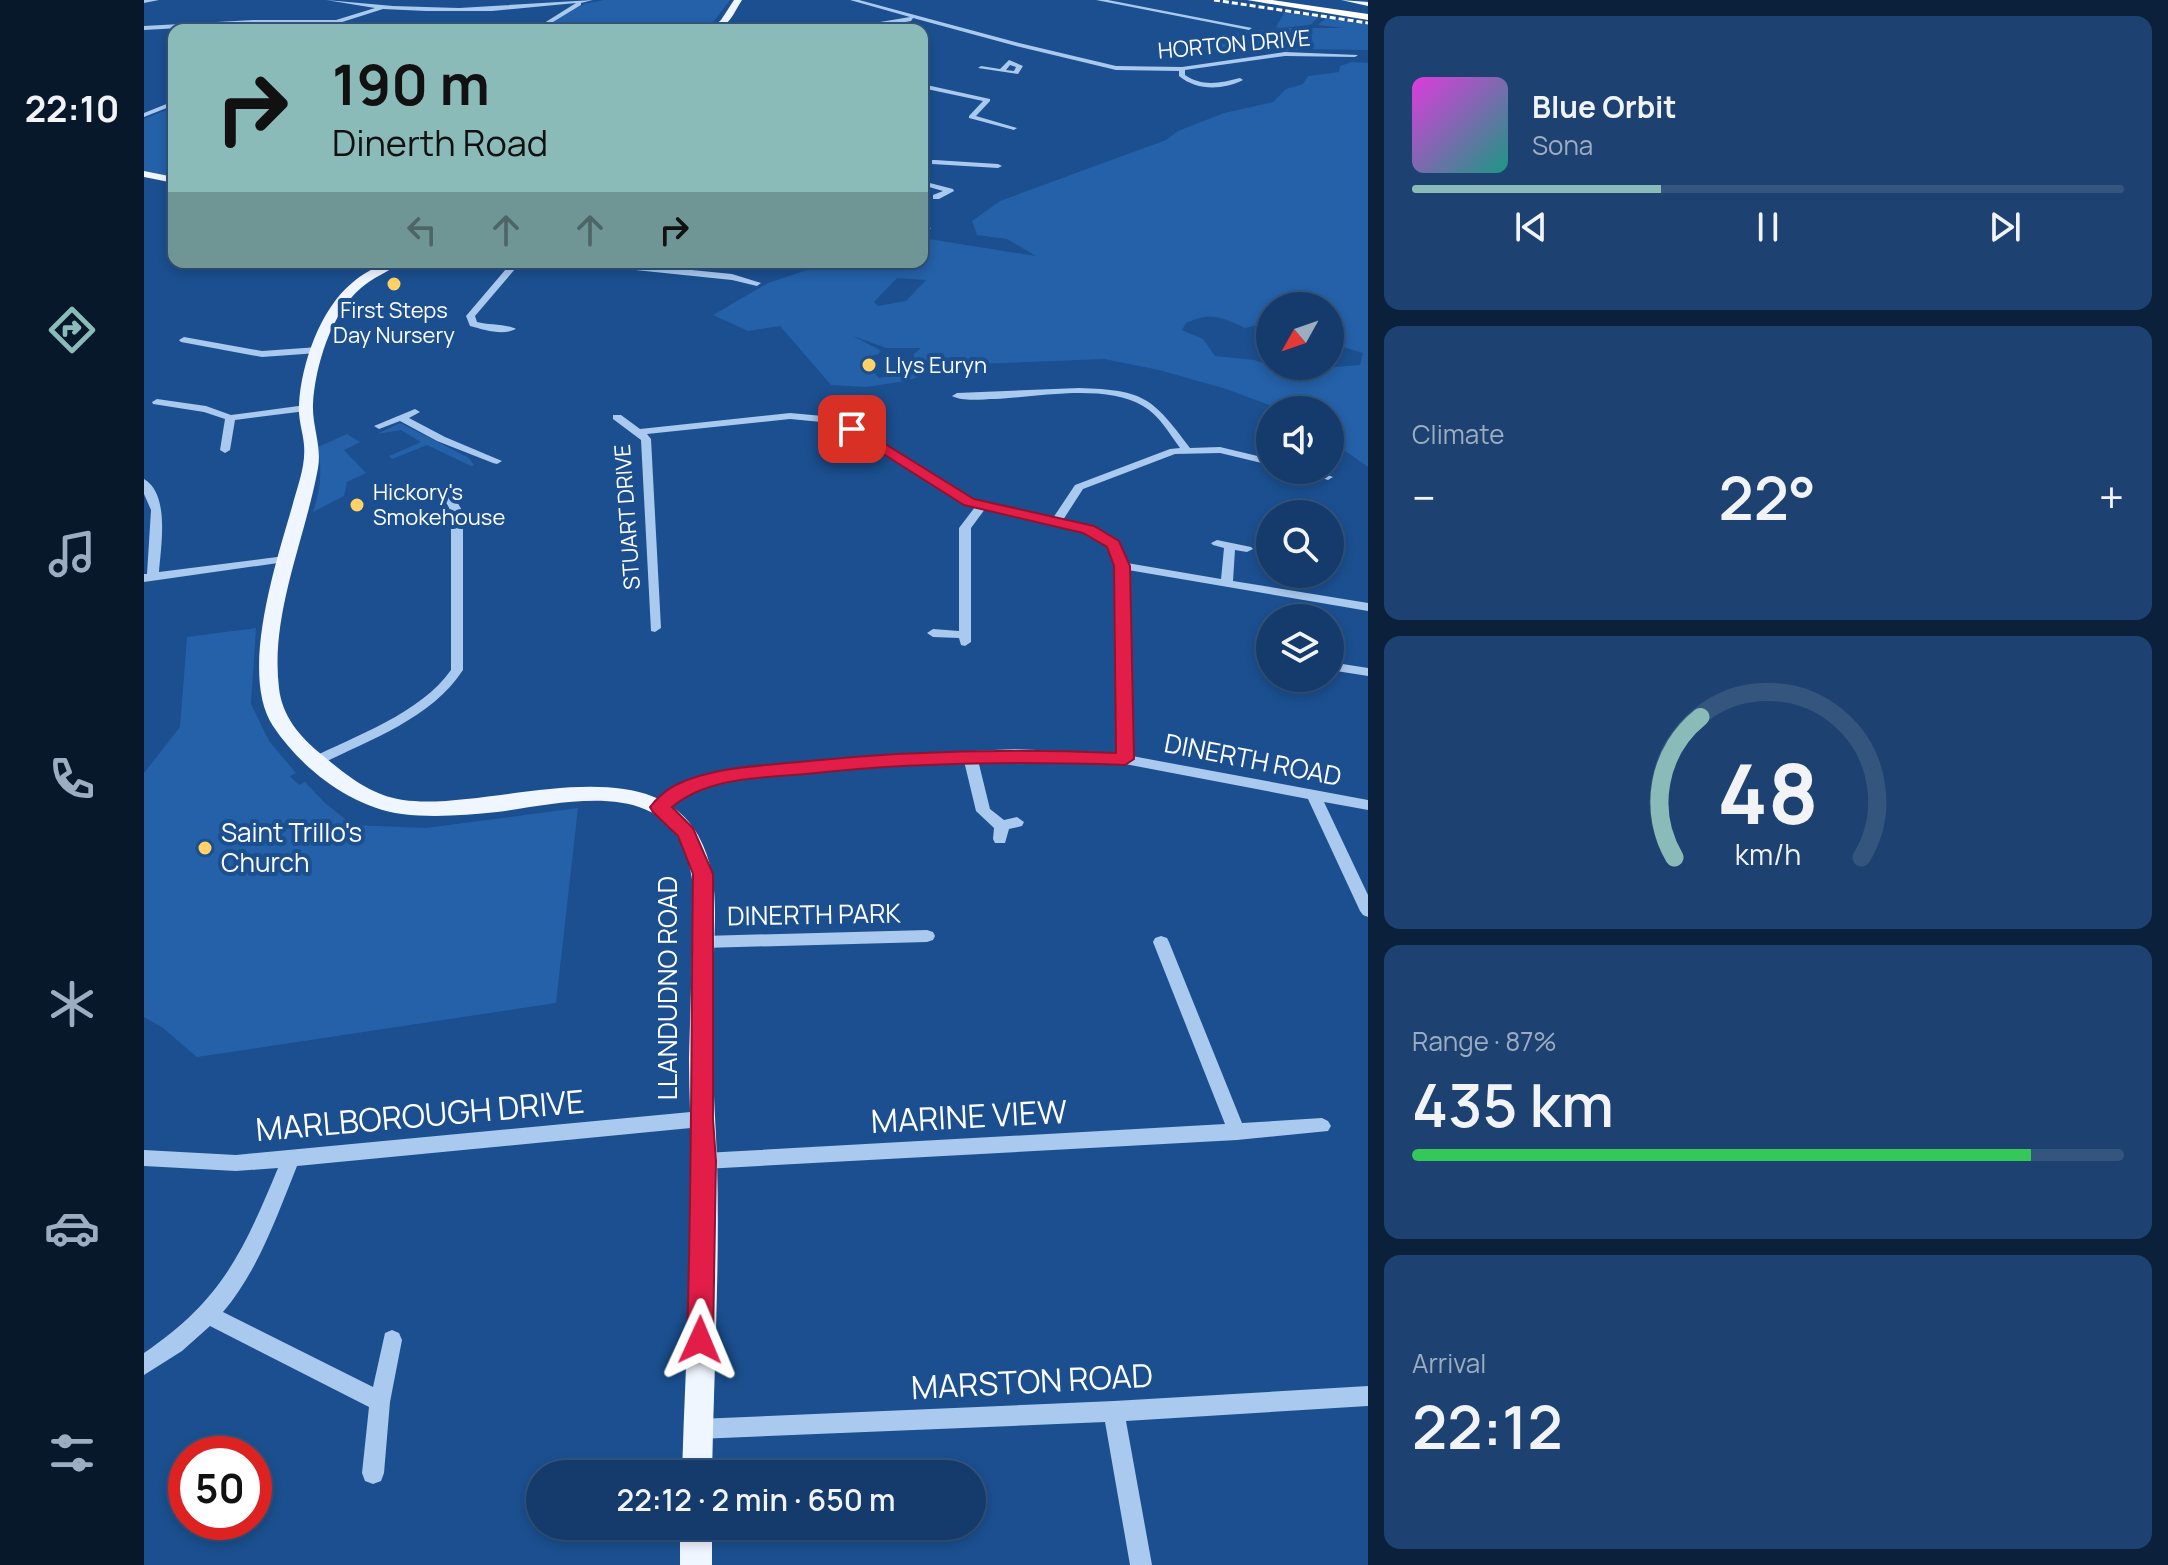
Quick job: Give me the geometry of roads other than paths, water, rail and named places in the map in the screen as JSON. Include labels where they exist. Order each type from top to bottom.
[{"type":"highway","points":[[1252,0],[1366,8]]},
{"type":"highway","points":[[1275,0],[1366,8]]},
{"type":"highway","points":[[1300,0],[1366,8]]},
{"type":"main road","points":[[722,24],[738,0]]},
{"type":"main road","points":[[1345,0],[1366,8]]},
{"type":"main road","points":[[144,174],[168,179]]},
{"type":"main road","points":[[385,268],[353,287],[336,310],[318,350],[306,408],[312,450],[285,559],[271,642],[273,706],[282,725],[314,762],[344,787],[369,800],[397,809],[455,809],[610,794],[659,807]]},
{"type":"main road","name":"LLANDUDNO ROAD","points":[[659,807],[675,819],[696,851],[703,874],[701,1119],[704,1161],[697,1460]]},
{"type":"main road","points":[[696,1540],[696,1565]]},
{"type":"street","points":[[144,1],[156,0]]},
{"type":"street","points":[[329,0],[383,7],[475,8],[590,0]]},
{"type":"street","points":[[246,24],[347,20],[399,0]]},
{"type":"street","name":"HORTON DRIVE","points":[[853,0],[1116,68],[1182,69],[1285,54],[1355,55]]},
{"type":"street","points":[[1099,0],[1249,28]]},
{"type":"street","points":[[546,24],[582,1]]},
{"type":"street","points":[[876,24],[916,18]]},
{"type":"street","points":[[347,20],[347,24]]},
{"type":"street","points":[[144,28],[168,27]]},
{"type":"street","points":[[1001,71],[1013,55],[1008,50],[1018,45]]},
{"type":"street","points":[[981,68],[1016,73],[1020,66],[1009,62]]},
{"type":"street","points":[[1182,69],[1186,80],[1199,84],[1224,85],[1240,80]]},
{"type":"street","points":[[928,87],[988,100],[971,117],[1014,128]]},
{"type":"street","points":[[144,115],[168,105]]},
{"type":"street","points":[[928,159],[998,166]]},
{"type":"street","points":[[928,185],[950,191],[936,197]]},
{"type":"street","points":[[511,329],[492,329],[473,324],[470,316],[512,268]]},
{"type":"street","points":[[645,268],[732,277],[757,283]]},
{"type":"street","points":[[184,340],[254,353],[318,350]]},
{"type":"street","points":[[957,396],[980,400],[1090,392],[1118,394],[1152,408],[1186,449]]},
{"type":"street","points":[[157,402],[206,409],[230,418],[306,408]]},
{"type":"street","points":[[379,426],[415,412]]},
{"type":"street","points":[[641,432],[790,416],[821,417],[852,429],[956,495],[981,506],[1088,529],[1103,537],[1119,553],[1122,566],[1125,759]]},
{"type":"street","points":[[400,417],[441,439],[497,461]]},
{"type":"street","name":"STUART DRIVE","points":[[617,417],[641,432],[646,439],[655,628]]},
{"type":"street","points":[[225,450],[230,418]]},
{"type":"street","points":[[1056,522],[1079,487],[1186,449],[1220,450],[1256,459]]},
{"type":"street","points":[[144,482],[157,510],[148,578],[285,559]]},
{"type":"street","points":[[314,762],[430,700],[457,670],[457,512],[452,502],[437,493]]},
{"type":"street","points":[[933,633],[965,639],[965,528],[981,506]]},
{"type":"street","points":[[1217,543],[1247,549]]},
{"type":"street","points":[[1227,583],[1230,546]]},
{"type":"street","points":[[1122,566],[1368,607]]},
{"type":"street","points":[[1344,668],[1368,672]]},
{"type":"street","name":"DINERTH ROAD","points":[[659,807],[682,789],[743,774],[867,761],[1065,755],[1125,759],[1315,798],[1368,805]]},
{"type":"street","points":[[970,756],[983,811],[1006,829]]},
{"type":"street","points":[[1315,798],[1368,911]]},
{"type":"street","name":"DINERTH PARK","points":[[703,942],[927,936]]},
{"type":"street","points":[[1161,942],[1237,1132]]},
{"type":"street","name":"MARLBOROUGH DRIVE","points":[[144,1158],[236,1163],[701,1119]]},
{"type":"street","name":"MARINE VIEW","points":[[704,1161],[1322,1126]]},
{"type":"street","points":[[144,1365],[209,1315],[245,1268],[291,1159]]},
{"type":"street","points":[[209,1315],[380,1402]]},
{"type":"street","points":[[373,1473],[380,1402],[392,1340]]},
{"type":"street","name":"MARSTON ROAD","points":[[698,1429],[1114,1411],[1368,1396]]},
{"type":"street","points":[[1114,1411],[1141,1565]]},
{"type":"railway","points":[[1214,0],[1368,23]]},
{"type":"place","name":"First Steps Day Nursery","points":[[394,284]]},
{"type":"place","name":"Llys Euryn","points":[[869,365]]},
{"type":"place","name":"Hickory's Smokehouse","points":[[357,505]]},
{"type":"place","name":"Saint Trillo's Church","points":[[205,848]]}]
